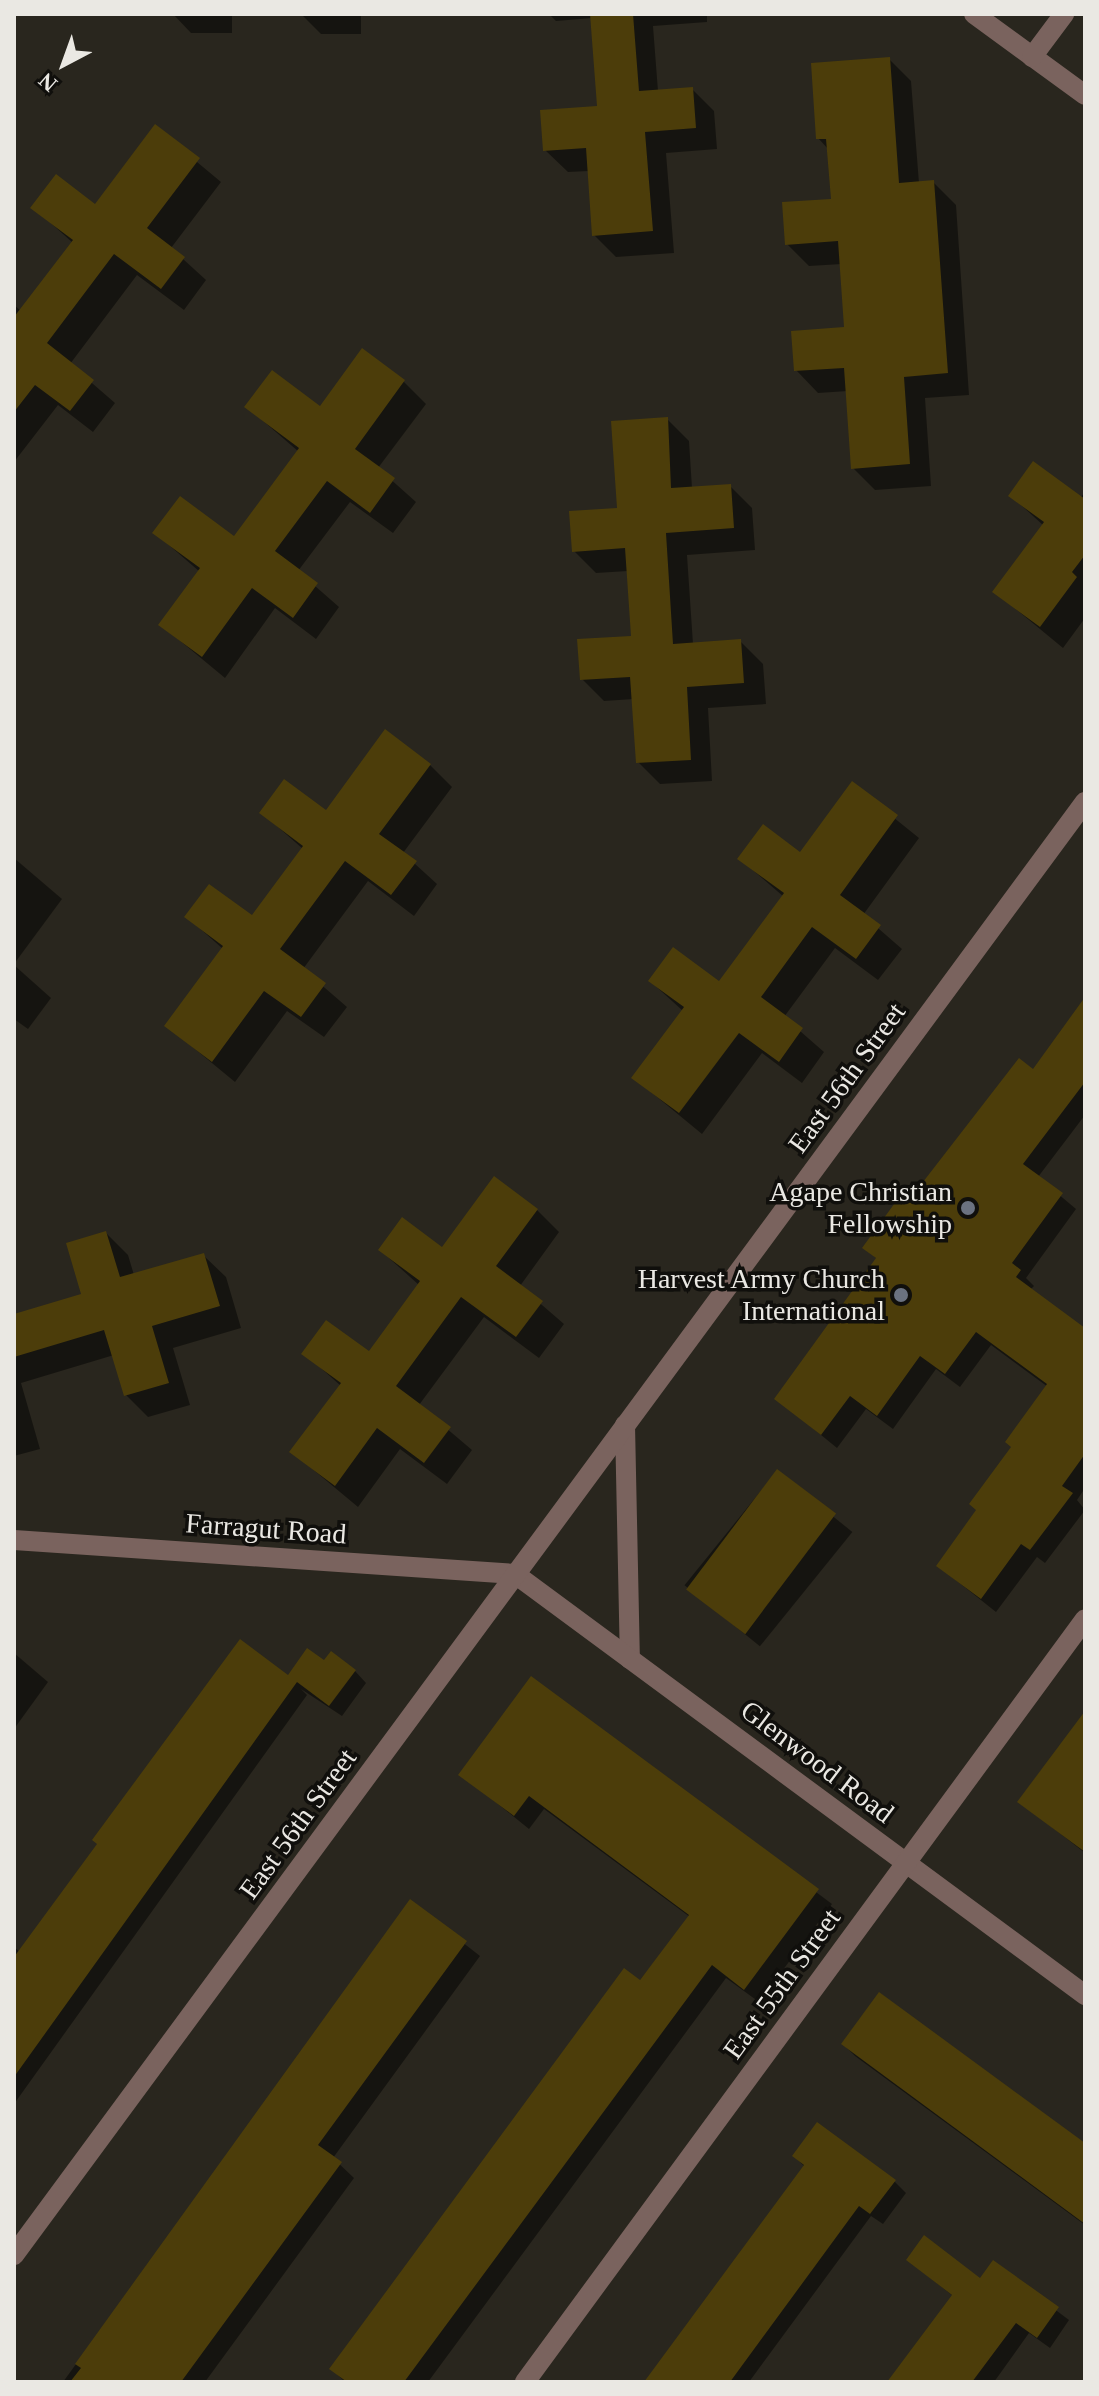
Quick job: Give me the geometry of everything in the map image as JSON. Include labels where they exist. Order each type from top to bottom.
[{"type":"street","points":[[974,14],[1085,95]]},
{"type":"street","points":[[1032,57],[1064,14]]},
{"type":"street","name":"East 56th Street","points":[[14,2255],[1085,802]]},
{"type":"street","points":[[625,1425],[630,1659]]},
{"type":"street","name":"Farragut Road","points":[[14,1540],[515,1574]]},
{"type":"street","name":"Glenwood Road","points":[[515,1574],[1085,1995]]},
{"type":"street","name":"East 55th Street","points":[[525,2382],[1085,1619]]},
{"type":"building","points":[[590,14],[633,14],[639,91],[693,87],[696,128],[645,132],[653,231],[592,236],[586,148],[543,151],[540,110],[597,106]]},
{"type":"building","points":[[890,57],[899,183],[934,180],[948,373],[904,377],[910,464],[851,469],[844,368],[794,371],[791,331],[844,327],[838,241],[785,245],[782,202],[831,199],[826,139],[816,139],[811,63]]},
{"type":"building","points":[[155,124],[200,158],[147,228],[185,257],[161,289],[114,254],[47,343],[94,380],[70,411],[35,385],[14,412],[14,317],[73,240],[30,208],[56,174],[95,204]]},
{"type":"building","points":[[362,348],[405,380],[355,449],[395,478],[370,513],[327,481],[275,551],[318,583],[293,618],[252,588],[202,657],[158,625],[200,568],[152,533],[180,496],[234,536],[299,448],[244,407],[272,370],[320,406]]},
{"type":"building","points":[[668,417],[671,488],[731,484],[734,528],[666,533],[673,644],[741,639],[744,683],[687,687],[691,760],[636,763],[630,677],[580,680],[577,639],[631,636],[625,548],[572,552],[569,511],[617,508],[611,421]]},
{"type":"building","points":[[1033,461],[1085,499],[1085,555],[1072,572],[1077,577],[1040,627],[992,592],[1044,522],[1008,496]]},
{"type":"building","points":[[385,729],[431,764],[379,834],[417,861],[391,895],[345,861],[280,949],[326,983],[301,1017],[264,991],[212,1062],[164,1026],[223,946],[184,917],[209,884],[252,915],[303,846],[259,813],[284,779],[326,810]]},
{"type":"building","points":[[852,781],[898,815],[840,895],[881,925],[856,959],[812,927],[761,997],[803,1028],[779,1062],[739,1033],[679,1113],[631,1078],[684,1007],[648,981],[673,947],[719,981],[784,893],[737,859],[763,824],[800,852]]},
{"type":"building","points":[[1085,997],[1085,1082],[1023,1164],[1063,1193],[1012,1263],[1021,1270],[1016,1277],[1085,1328],[1085,1454],[1062,1486],[1073,1493],[1030,1550],[1021,1544],[981,1599],[936,1566],[976,1510],[969,1504],[1011,1447],[1005,1442],[1047,1384],[976,1332],[945,1374],[920,1356],[877,1416],[850,1396],[821,1435],[774,1399],[876,1258],[862,1248],[908,1185],[916,1191],[1019,1058],[1033,1069]]},
{"type":"building","points":[[494,1176],[538,1209],[496,1266],[543,1301],[516,1337],[461,1297],[396,1386],[451,1427],[424,1463],[377,1428],[335,1486],[289,1452],[341,1383],[301,1354],[326,1320],[369,1351],[420,1281],[378,1250],[402,1217],[442,1247]]},
{"type":"building","points":[[106,1231],[120,1277],[204,1253],[220,1306],[152,1326],[169,1383],[124,1396],[104,1330],[14,1357],[14,1314],[81,1294],[66,1243]]},
{"type":"building","points":[[777,1469],[836,1514],[745,1634],[686,1590]]},
{"type":"building","points":[[240,1639],[288,1675],[307,1648],[324,1660],[331,1651],[356,1670],[329,1706],[297,1682],[14,2077],[14,1957],[97,1844],[92,1840]]},
{"type":"building","points":[[531,1676],[819,1889],[744,1990],[712,1965],[404,2382],[347,2382],[329,2369],[624,1968],[640,1980],[689,1915],[529,1796],[514,1816],[458,1775]]},
{"type":"building","points":[[1085,1711],[1085,1852],[1017,1802]]},
{"type":"building","points":[[410,1899],[467,1941],[318,2145],[342,2162],[181,2382],[70,2382],[81,2368],[75,2364]]},
{"type":"building","points":[[879,1992],[1085,2143],[1085,2224],[841,2044]]},
{"type":"building","points":[[817,2122],[896,2180],[870,2214],[859,2206],[730,2382],[644,2382],[804,2165],[792,2156]]},
{"type":"building","points":[[924,2235],[980,2278],[993,2260],[1059,2307],[1037,2338],[1016,2323],[972,2382],[887,2382],[952,2295],[906,2260]]},
{"type":"place","name":"Agape Christian Fellowship","points":[[968,1208]]},
{"type":"place","name":"Harvest Army Church International","points":[[901,1295]]}]
